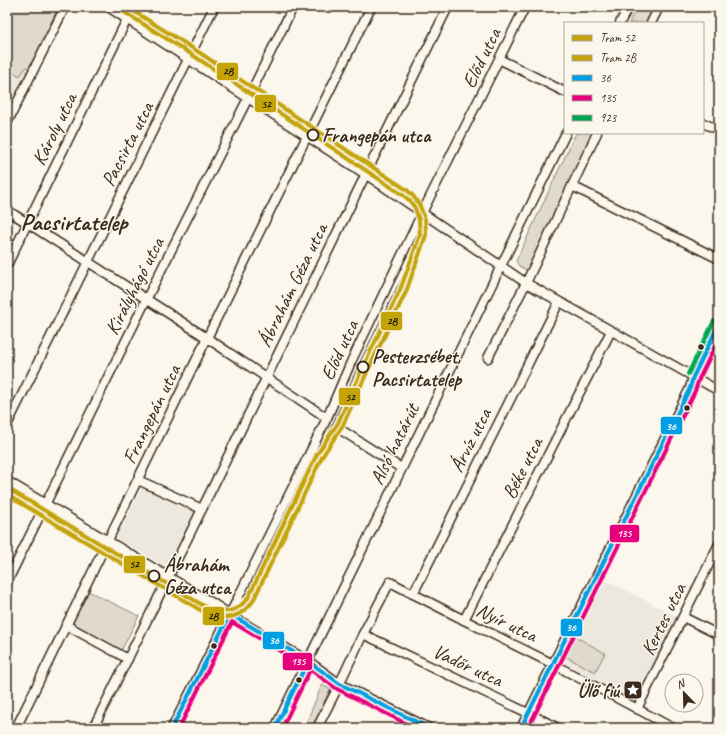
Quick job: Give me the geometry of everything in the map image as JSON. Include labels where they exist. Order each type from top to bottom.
[{"type":"street","points":[[7,123],[65,7]]},
{"type":"street","points":[[108,7],[365,174],[525,282],[719,391]]},
{"type":"street","name":"Károly utca","points":[[7,265],[133,7]]},
{"type":"street","name":"Pacsirta utca","points":[[7,425],[214,7]]},
{"type":"street","name":"Királyhágó utca","points":[[7,582],[293,7]]},
{"type":"street","name":"Frangepán utca","points":[[16,728],[371,7]]},
{"type":"street","name":"Ábrahám Géza utca","points":[[93,728],[448,7]]},
{"type":"street","name":"Előd utca","points":[[172,728],[327,418],[422,213],[525,7]]},
{"type":"street","points":[[620,22],[628,7]]},
{"type":"street","points":[[652,22],[659,7]]},
{"type":"street","points":[[499,59],[564,92]]},
{"type":"street","points":[[704,123],[719,130]]},
{"type":"street","name":"Alsó határút","points":[[275,728],[500,265],[566,134]]},
{"type":"street","points":[[488,358],[598,134]]},
{"type":"street","points":[[572,186],[719,259]]},
{"type":"street","points":[[7,210],[207,338],[327,418]]},
{"type":"street","name":"Árvíz utca","points":[[413,594],[559,302]]},
{"type":"street","points":[[521,728],[690,388],[693,377],[719,324]]},
{"type":"street","name":"Béke utca","points":[[464,620],[611,331]]},
{"type":"street","points":[[341,430],[401,468]]},
{"type":"street","points":[[138,480],[202,509]]},
{"type":"street","points":[[7,481],[308,661],[340,684],[429,728]]},
{"type":"street","name":"Kertes utca","points":[[637,708],[719,544]]},
{"type":"street","name":"Nyír utca","points":[[363,634],[390,582],[553,664],[673,728]]},
{"type":"street","points":[[683,617],[719,635]]},
{"type":"street","points":[[66,625],[128,659]]},
{"type":"street","points":[[317,728],[340,684],[363,634]]},
{"type":"street","name":"Vadőr utca","points":[[363,634],[528,712],[558,728]]},
{"type":"shaded area","points":[[7,7],[58,7],[30,69],[26,67],[20,76],[7,69]]},
{"type":"shaded area","points":[[636,7],[657,7],[650,22],[629,22]]},
{"type":"shaded area","points":[[7,57],[30,69],[7,112]]},
{"type":"shaded area","points":[[576,134],[596,134],[530,270],[526,270],[519,266],[516,261]]},
{"type":"shaded area","points":[[143,485],[197,510],[167,565],[165,566],[116,538]]},
{"type":"shaded area","points":[[602,578],[680,618],[635,700],[561,661]]},
{"type":"shaded area","points":[[88,591],[139,616],[121,651],[70,626]]},
{"type":"shaded area","points":[[576,637],[605,653],[595,672],[566,657]]},
{"type":"shaded area","points":[[322,685],[330,689],[313,728],[304,728]]},
{"type":"tram line","name":"52","points":[[7,488],[209,609],[215,611],[231,611],[240,606],[248,598],[317,454],[338,423],[400,290],[420,235],[419,220],[415,208],[403,195],[191,54],[116,7]]},
{"type":"tram line","name":"2B","points":[[7,495],[207,614],[227,617],[243,611],[253,601],[322,457],[343,425],[406,292],[426,235],[425,219],[420,206],[407,190],[194,49],[127,7]]},
{"type":"tram line","points":[[317,454],[334,421],[359,364],[414,253]]},
{"type":"transit line","name":"923","points":[[688,374],[714,321]]},
{"type":"transit line","name":"36","points":[[521,728],[690,388],[693,377],[719,324]]},
{"type":"transit line","name":"135","points":[[528,728],[695,391],[699,379],[719,338]]},
{"type":"transit line","name":"36","points":[[172,728],[230,614],[308,661],[340,684],[429,728]]},
{"type":"transit line","name":"135","points":[[179,728],[232,622],[305,666],[337,689],[415,728]]},
{"type":"transit line","name":"36","points":[[275,728],[308,661]]},
{"type":"transit line","name":"135","points":[[282,728],[313,664]]},
{"type":"place","name":"Frangepán utca","points":[[313,135]]},
{"type":"place","name":"Pesterzsébet, Pacsirtatelep","points":[[363,367]]},
{"type":"place","name":"Ábrahám Géza utca","points":[[154,576]]},
{"type":"place","name":"Ülő fiú","points":[[633,690]]},
{"type":"district","name":"Pacsirtatelep","points":[[74,222]]}]
